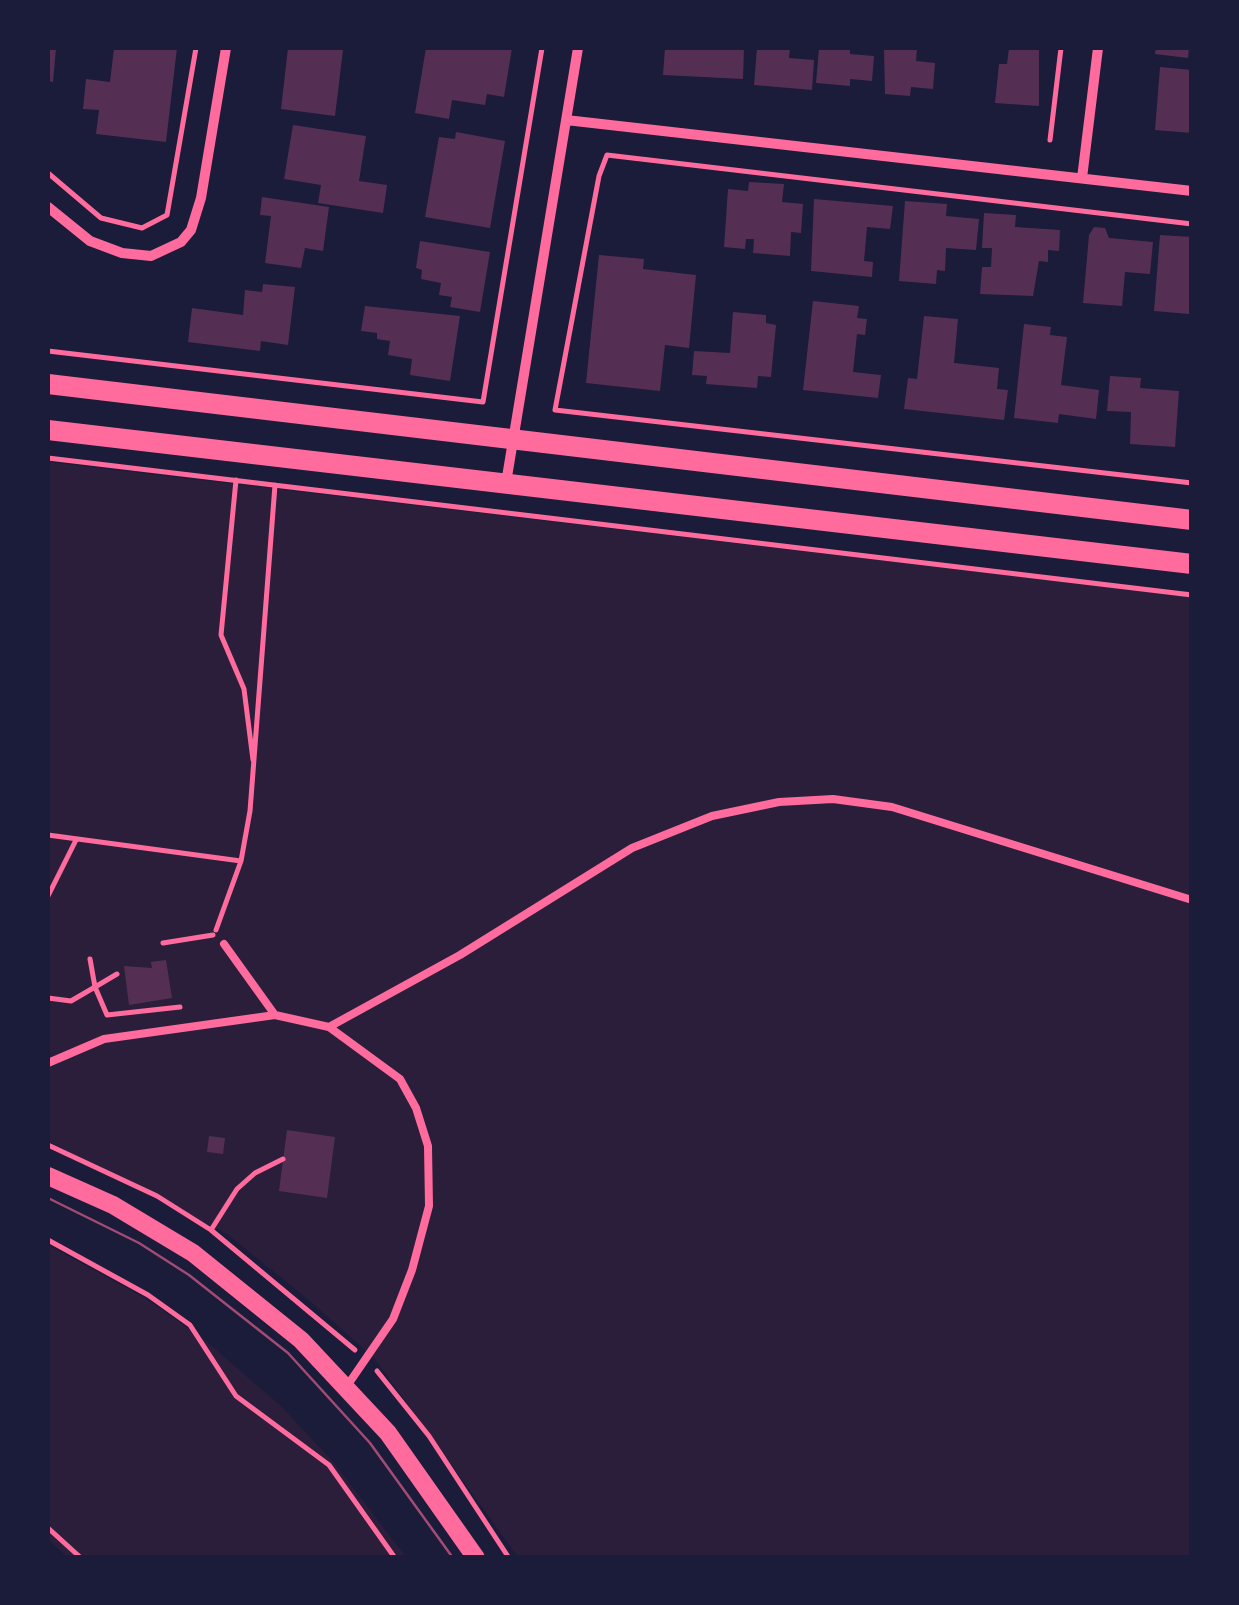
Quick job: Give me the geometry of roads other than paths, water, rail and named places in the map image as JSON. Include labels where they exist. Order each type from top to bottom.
[{"type":"main road","points":[[48,384],[1192,520]]},
{"type":"main road","points":[[48,430],[1192,564]]},
{"type":"street","points":[[48,207],[90,241],[122,254],[151,256],[180,242],[191,230],[201,198],[226,48]]},
{"type":"street","points":[[506,483],[578,48]]},
{"type":"street","points":[[1082,178],[1098,48]]},
{"type":"street","points":[[566,120],[1192,191]]},
{"type":"street","points":[[48,1176],[113,1205],[194,1252],[265,1309],[347,1386],[388,1434],[476,1558]]},
{"type":"lane","points":[[329,1027],[460,955],[632,848],[712,816],[779,802],[833,799],[892,808],[1192,900]]},
{"type":"lane","points":[[224,944],[275,1015]]},
{"type":"lane","points":[[48,1062],[82,1046],[123,1036],[275,1015],[329,1027],[406,1087],[423,1127],[432,1176],[426,1218],[405,1290],[382,1338],[347,1386]]},
{"type":"tram line","points":[[48,1198],[139,1243],[189,1275],[288,1353],[370,1443],[453,1558]]}]
